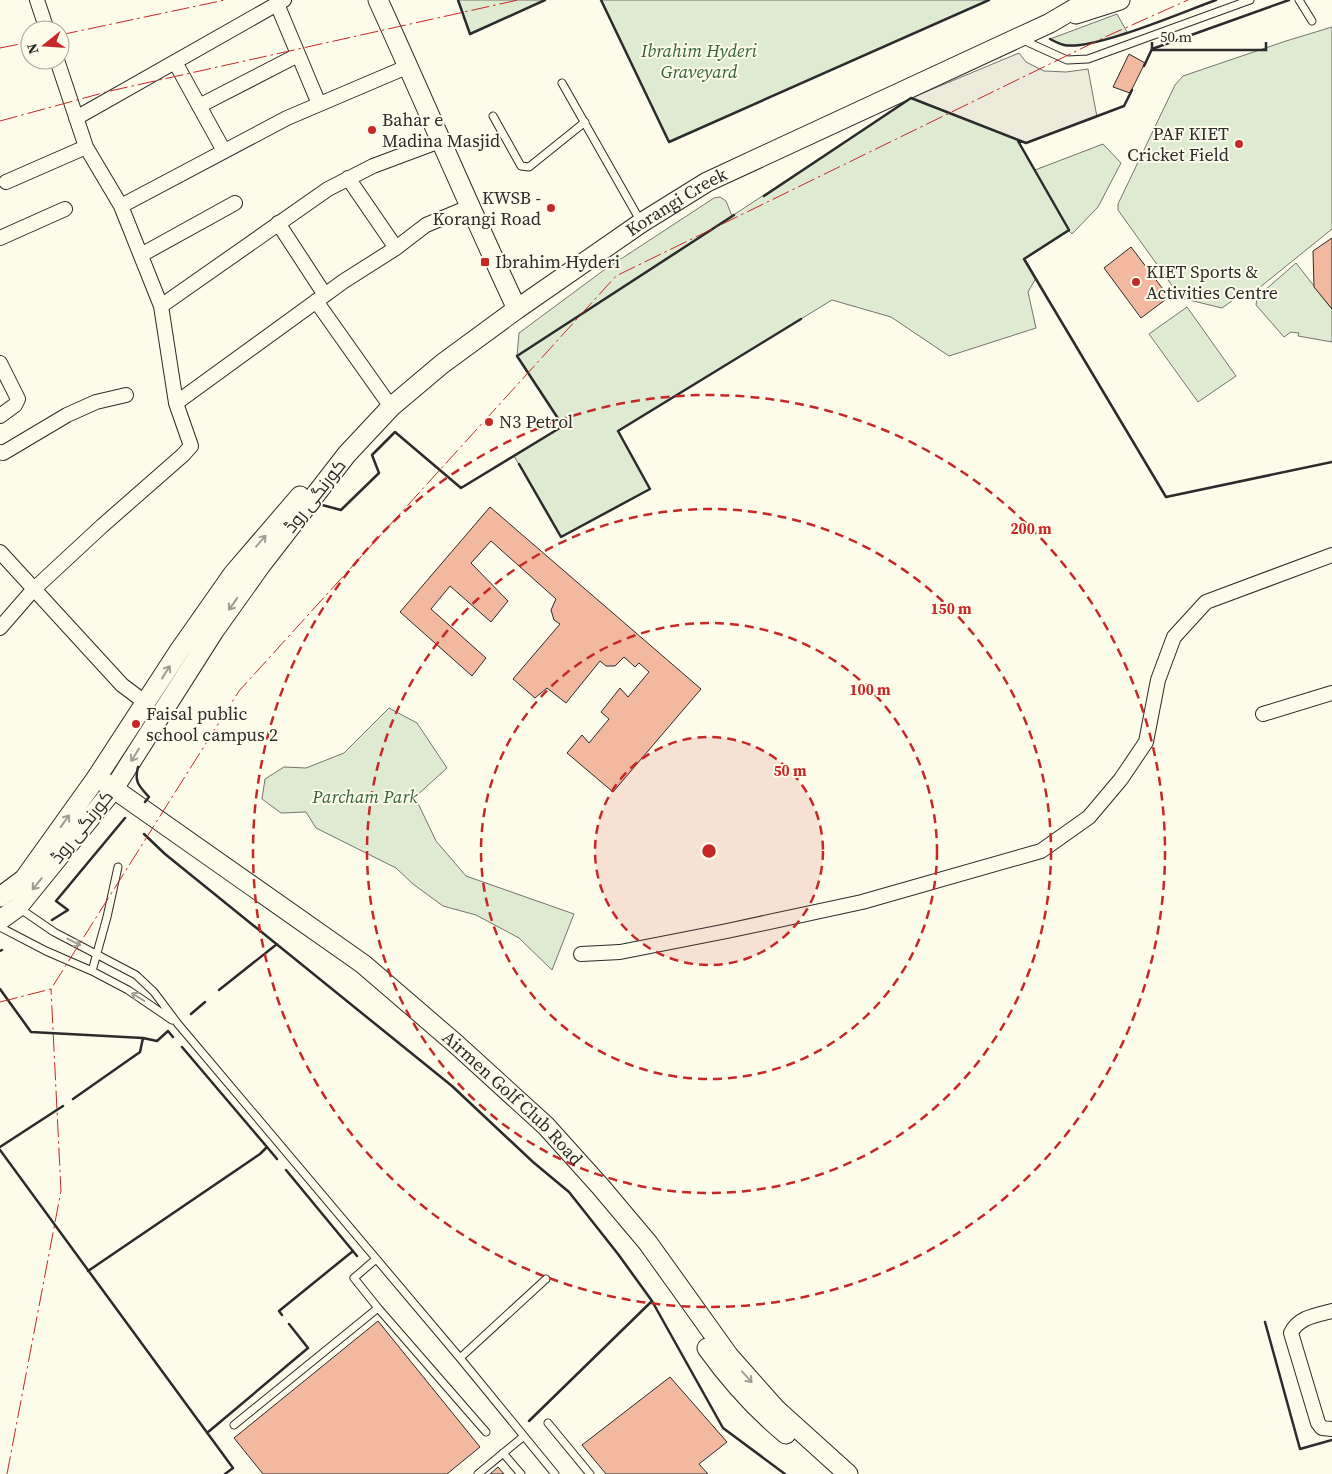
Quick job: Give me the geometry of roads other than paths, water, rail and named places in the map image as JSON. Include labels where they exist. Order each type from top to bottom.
[{"type":"street","points":[[36,0],[43,20]]},
{"type":"street","points":[[378,0],[409,66],[469,207],[517,309]]},
{"type":"street","name":"Korangi Creek","points":[[1050,23],[1089,0]]},
{"type":"street","name":"Korangi Creek","points":[[347,454],[391,407],[442,364],[517,309],[641,223],[707,182],[1017,37],[1050,23],[1120,0]]},
{"type":"street","points":[[76,118],[272,4],[298,55],[319,104]]},
{"type":"street","points":[[199,106],[298,55]]},
{"type":"street","points":[[174,62],[224,151]]},
{"type":"street","points":[[121,206],[287,118],[409,66]]},
{"type":"street","points":[[0,628],[34,590],[191,446],[176,404],[161,306],[121,206],[86,147],[60,70]]},
{"type":"street","points":[[161,306],[328,188],[373,166],[440,141]]},
{"type":"street","points":[[6,182],[86,147]]},
{"type":"street","points":[[348,178],[396,248]]},
{"type":"street","points":[[141,255],[235,204]]},
{"type":"street","points":[[176,404],[321,298],[396,248],[426,225],[469,207]]},
{"type":"street","points":[[0,238],[65,209]]},
{"type":"street","points":[[278,223],[321,298],[391,407]]},
{"type":"street","points":[[0,363],[18,399],[15,405],[0,416]]},
{"type":"street","points":[[0,452],[4,453],[67,415],[96,402],[126,395]]},
{"type":"street","name":"کورنگی روڈ","points":[[2,896],[24,879],[95,780],[179,651],[233,574],[311,483],[347,454]]},
{"type":"street","name":"کورنگی روڈ","points":[[0,920],[18,908],[110,793],[214,631],[261,565],[347,454]]},
{"type":"street","points":[[0,552],[122,685],[146,703]]},
{"type":"street","points":[[581,954],[620,952],[727,932],[843,906],[1041,851],[1089,817],[1121,779],[1146,742],[1158,680],[1174,637],[1206,602],[1332,555]]},
{"type":"street","points":[[1263,714],[1332,693]]},
{"type":"street","points":[[95,780],[110,793]]},
{"type":"street","name":"Airmen Golf Club Road","points":[[110,793],[355,972],[538,1134],[593,1194],[637,1248],[718,1364],[763,1415],[833,1474]]},
{"type":"street","name":"Airmen Golf Club Road","points":[[110,793],[363,964],[456,1044],[546,1126],[648,1243],[729,1356],[776,1409],[848,1474]]},
{"type":"street","points":[[1332,1311],[1301,1321],[1294,1326],[1291,1332],[1318,1424],[1322,1428],[1332,1429]]},
{"type":"lane","points":[[1017,37],[1068,60],[1088,59],[1250,0]]},
{"type":"lane","points":[[1299,0],[1312,20]]},
{"type":"lane","points":[[562,83],[641,223]]},
{"type":"lane","points":[[493,116],[521,166],[529,167],[584,122]]},
{"type":"lane","points":[[92,971],[118,866]]},
{"type":"lane","points":[[2,896],[54,932],[136,974],[154,992],[178,1024],[460,1358],[555,1474]]},
{"type":"lane","points":[[0,927],[128,990],[178,1024]]},
{"type":"lane","points":[[376,1259],[354,1278],[486,1432]]},
{"type":"lane","points":[[460,1358],[546,1279]]},
{"type":"lane","points":[[234,1426],[378,1308]]},
{"type":"lane","points":[[548,1423],[590,1474]]},
{"type":"lane","points":[[478,1474],[524,1436]]},
{"type":"lane","points":[[503,1453],[521,1474]]},
{"type":"place","name":"Bahar e Madina Masjid","points":[[372,130]]},
{"type":"place","name":"PAF KIET Cricket Field","points":[[1239,144]]},
{"type":"place","name":"KWSB - Korangi Road","points":[[551,208]]},
{"type":"place","name":"Ibrahim Hyderi","points":[[485,262]]},
{"type":"place","name":"KIET Sports & Activities Centre","points":[[1136,282]]},
{"type":"place","name":"N3 Petrol","points":[[489,422]]},
{"type":"place","name":"Faisal public school campus 2","points":[[136,724]]},
{"type":"park label","name":"Ibrahim Hyderi Graveyard","points":[[699,61]]},
{"type":"park label","name":"Parcham Park","points":[[365,797]]}]
